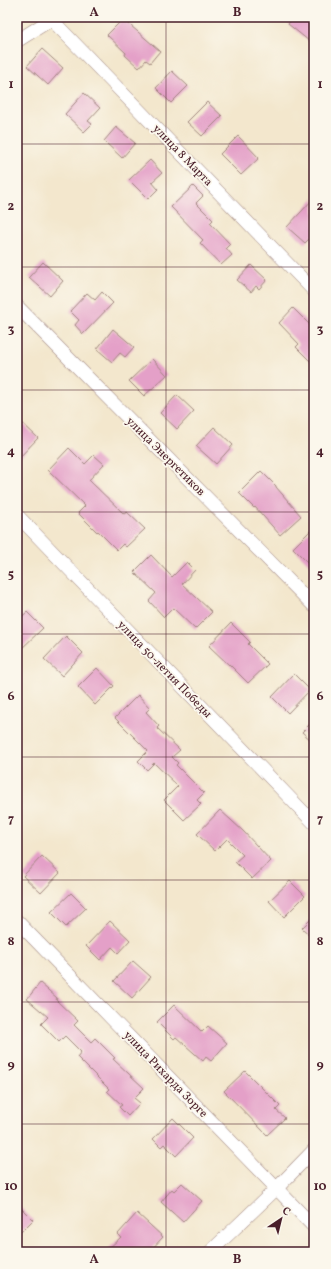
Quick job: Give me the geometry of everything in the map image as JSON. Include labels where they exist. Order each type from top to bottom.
[{"type":"street","points":[[17,41],[53,18]]},
{"type":"street","name":"улица 8 Марта","points":[[53,18],[314,291]]},
{"type":"street","name":"улица Энергетиков","points":[[17,306],[314,606]]},
{"type":"street","name":"улица 50-летия Победы","points":[[17,515],[314,823]]},
{"type":"street","name":"улица Рихарда Зорге","points":[[17,921],[314,1227]]},
{"type":"street","points":[[210,1252],[277,1188],[314,1150]]},
{"type":"building","points":[[294,17],[314,17],[314,45],[288,24]]},
{"type":"building","points":[[123,19],[160,51],[150,63],[146,60],[139,68],[107,35]]},
{"type":"building","points":[[42,49],[63,68],[48,85],[27,66]]},
{"type":"building","points":[[172,71],[188,86],[171,103],[156,88]]},
{"type":"building","points":[[84,93],[100,108],[88,121],[92,124],[84,132],[65,114]]},
{"type":"building","points":[[207,102],[222,116],[202,136],[187,122]]},
{"type":"building","points":[[116,127],[135,143],[122,158],[104,141]]},
{"type":"building","points":[[238,136],[259,158],[241,175],[220,154]]},
{"type":"building","points":[[150,160],[162,173],[152,182],[158,189],[148,199],[129,180]]},
{"type":"building","points":[[193,186],[203,196],[196,203],[213,220],[210,223],[230,244],[226,248],[232,255],[221,265],[200,243],[203,240],[171,207]]},
{"type":"building","points":[[314,198],[314,234],[305,243],[287,227]]},
{"type":"building","points":[[43,262],[63,281],[50,296],[29,277]]},
{"type":"building","points":[[251,265],[267,280],[259,289],[256,286],[251,292],[237,280]]},
{"type":"building","points":[[102,292],[113,303],[83,334],[75,325],[79,320],[70,311],[87,293],[95,300]]},
{"type":"building","points":[[293,308],[314,329],[314,365],[296,347],[299,344],[279,323]]},
{"type":"building","points":[[113,329],[134,347],[125,357],[120,353],[112,362],[97,349]]},
{"type":"building","points":[[152,359],[167,375],[144,396],[129,381]]},
{"type":"building","points":[[177,395],[194,411],[177,429],[160,413]]},
{"type":"building","points":[[17,418],[38,438],[17,460]]},
{"type":"building","points":[[214,427],[233,445],[216,464],[196,446]]},
{"type":"building","points":[[69,448],[85,464],[94,455],[104,464],[89,480],[124,514],[127,512],[145,529],[126,547],[123,544],[117,550],[98,531],[97,532],[78,513],[85,506],[48,470]]},
{"type":"building","points":[[261,471],[276,486],[301,516],[280,535],[255,507],[254,508],[239,493]]},
{"type":"building","points":[[314,527],[314,569],[293,548]]},
{"type":"building","points":[[151,555],[172,577],[187,562],[195,570],[182,584],[212,612],[195,629],[173,608],[164,617],[149,601],[156,593],[134,572]]},
{"type":"building","points":[[27,612],[43,628],[17,653],[17,621]]},
{"type":"building","points":[[231,623],[250,642],[248,644],[268,664],[248,683],[209,646]]},
{"type":"building","points":[[66,636],[83,653],[62,676],[44,659]]},
{"type":"building","points":[[97,668],[114,686],[95,705],[78,687]]},
{"type":"building","points":[[294,674],[310,690],[288,713],[272,697]]},
{"type":"building","points":[[138,695],[150,708],[146,712],[159,726],[157,728],[180,750],[172,757],[178,763],[176,765],[204,793],[197,800],[201,804],[184,820],[164,800],[178,786],[154,763],[147,770],[138,761],[148,751],[115,718]]},
{"type":"building","points":[[314,720],[314,743],[302,732]]},
{"type":"building","points":[[220,810],[243,831],[271,861],[252,879],[235,862],[243,855],[227,839],[215,851],[197,834]]},
{"type":"building","points":[[42,856],[60,873],[41,893],[23,876]]},
{"type":"building","points":[[290,881],[305,896],[284,917],[269,901]]},
{"type":"building","points":[[71,893],[86,908],[66,927],[51,912]]},
{"type":"building","points":[[314,916],[314,939],[302,928]]},
{"type":"building","points":[[110,921],[130,940],[118,953],[112,947],[100,960],[86,946]]},
{"type":"building","points":[[133,961],[151,977],[132,998],[114,981]]},
{"type":"building","points":[[40,983],[57,998],[56,1000],[78,1021],[74,1025],[91,1042],[95,1038],[115,1058],[113,1059],[144,1088],[134,1098],[140,1103],[128,1116],[119,1107],[122,1105],[107,1091],[109,1089],[77,1057],[81,1052],[65,1036],[59,1042],[41,1024],[48,1017],[27,999]]},
{"type":"building","points":[[174,1005],[202,1032],[208,1026],[227,1043],[211,1061],[206,1057],[203,1061],[176,1037],[174,1039],[157,1022]]},
{"type":"building","points":[[245,1071],[280,1106],[276,1110],[285,1118],[267,1135],[224,1091]]},
{"type":"building","points":[[173,1118],[193,1138],[176,1156],[164,1144],[161,1147],[153,1139]]},
{"type":"building","points":[[182,1183],[202,1201],[183,1222],[161,1202],[172,1189],[174,1191]]},
{"type":"building","points":[[17,1204],[33,1220],[17,1236]]},
{"type":"building","points":[[137,1213],[163,1237],[149,1252],[105,1252],[121,1237],[118,1234]]}]
